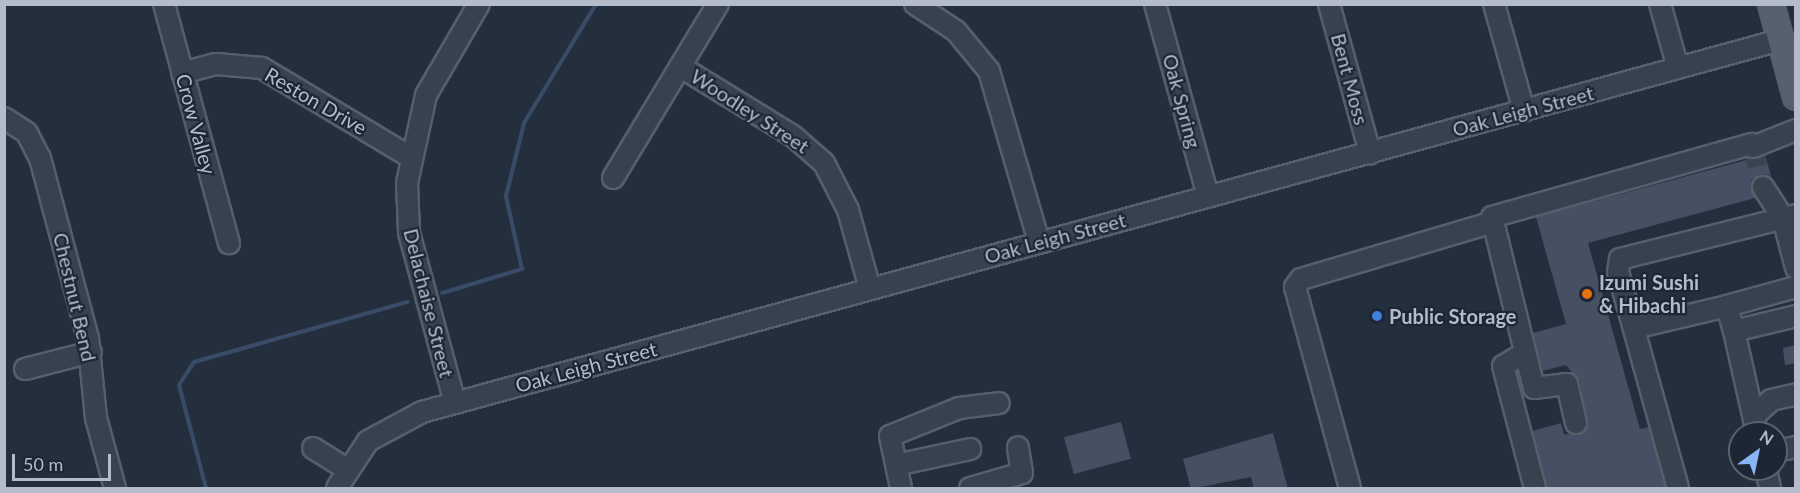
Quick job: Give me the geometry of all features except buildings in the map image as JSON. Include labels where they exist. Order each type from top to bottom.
[{"type":"main road","points":[[1771,4],[1796,97]]},
{"type":"street","name":"Crow Valley","points":[[164,4],[229,243]]},
{"type":"street","name":"Delachaise Street","points":[[455,403],[409,232],[410,157],[426,95],[479,4]]},
{"type":"street","points":[[613,178],[718,4]]},
{"type":"street","name":"Oak Spring","points":[[1155,4],[1208,197]]},
{"type":"street","name":"Bent Moss","points":[[1329,4],[1370,153]]},
{"type":"street","points":[[1494,4],[1524,111]]},
{"type":"street","points":[[1660,4],[1678,68]]},
{"type":"street","points":[[925,7],[966,40],[989,71],[1038,242]]},
{"type":"street","name":"Oak Leigh Street","points":[[337,489],[347,468],[378,433],[455,403],[1780,40]]},
{"type":"street","name":"Reston Drive","points":[[182,73],[216,64],[262,68],[410,157]]},
{"type":"street","name":"Woodley Street","points":[[681,67],[793,136],[824,163],[848,210],[870,289]]},
{"type":"street","name":"Chestnut Bend","points":[[6,119],[27,133],[40,158],[91,352],[96,418],[116,489]]},
{"type":"street","points":[[1576,423],[1566,384],[1534,387],[1523,354],[1492,217],[1522,204],[1753,145],[1796,130]]},
{"type":"street","points":[[1763,187],[1789,216],[1796,268]]},
{"type":"street","points":[[1678,489],[1634,328],[1620,259],[1789,216]]},
{"type":"street","points":[[1350,489],[1295,287],[1301,279],[1493,222]]},
{"type":"street","points":[[1634,328],[1795,290]]},
{"type":"street","points":[[1726,306],[1755,421]]},
{"type":"street","points":[[1734,331],[1796,316]]},
{"type":"street","points":[[25,369],[91,352]]},
{"type":"street","points":[[1523,354],[1503,366],[1535,489]]},
{"type":"street","points":[[1758,421],[1771,400],[1796,394]]},
{"type":"street","points":[[901,489],[890,436],[959,408],[999,403]]},
{"type":"street","points":[[970,489],[1022,473],[1018,447]]},
{"type":"street","points":[[314,448],[347,468]]},
{"type":"street","points":[[896,465],[970,449]]},
{"type":"waterway","points":[[442,293],[522,269],[506,196],[524,123],[596,4]]},
{"type":"waterway","points":[[206,488],[179,385],[194,362],[408,302]]},
{"type":"tunnel","points":[[1753,147],[1763,187]]},
{"type":"place","name":"Izumi Sushi & Hibachi","points":[[1587,294]]},
{"type":"place","name":"Public Storage","points":[[1377,316]]}]
